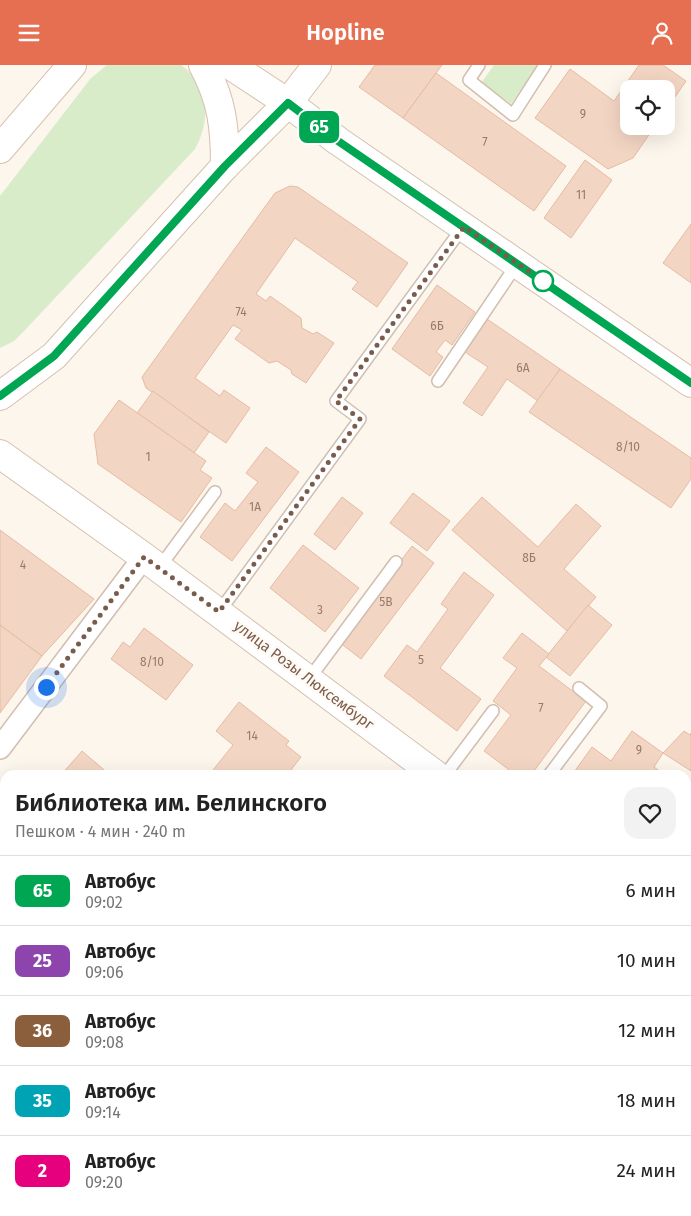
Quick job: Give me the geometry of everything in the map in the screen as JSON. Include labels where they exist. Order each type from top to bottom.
[{"type":"main road","points":[[203,65],[211,81],[225,128],[225,166]]},
{"type":"main road","points":[[230,65],[288,103],[338,141],[691,383]]},
{"type":"main road","points":[[0,396],[54,356],[225,166],[288,103],[317,65]]},
{"type":"main road","points":[[0,121],[34,93],[68,69]]},
{"type":"main road","points":[[0,149],[68,69]]},
{"type":"main road","points":[[0,376],[23,370],[54,356]]},
{"type":"main road","name":"улица Розы Люксембург","points":[[0,454],[152,562],[431,770]]},
{"type":"street","points":[[0,748],[152,562]]},
{"type":"lane","points":[[479,65],[469,80],[513,115],[545,65]]},
{"type":"lane","points":[[219,612],[360,419],[336,401],[464,227]]},
{"type":"lane","points":[[438,381],[517,264]]},
{"type":"lane","points":[[152,562],[215,492]]},
{"type":"lane","points":[[309,679],[396,562]]},
{"type":"lane","points":[[552,770],[602,706],[579,688]]},
{"type":"lane","points":[[440,770],[493,711]]},
{"type":"green space","points":[[107,65],[181,65],[191,73],[198,83],[205,104],[204,127],[200,138],[195,149],[25,330],[14,341],[0,348],[0,196],[91,78]]},
{"type":"green space","points":[[494,65],[538,65],[511,104],[481,83]]},
{"type":"building","points":[[375,65],[442,65],[403,118],[359,87]]},
{"type":"building","points":[[639,65],[663,65],[686,81],[675,97],[675,80],[629,80]]},
{"type":"building","points":[[570,69],[614,101],[620,92],[620,135],[649,135],[633,158],[608,169],[535,118]]},
{"type":"building","points":[[436,73],[566,166],[534,211],[403,118]]},
{"type":"building","points":[[585,160],[612,180],[571,238],[544,218]]},
{"type":"building","points":[[290,186],[298,187],[408,263],[377,307],[352,289],[358,282],[295,238],[256,294],[266,301],[270,296],[301,318],[302,328],[313,334],[317,332],[334,343],[306,383],[277,361],[269,363],[235,339],[242,330],[233,325],[195,378],[220,396],[224,390],[250,408],[226,443],[146,388],[142,377],[275,193]]},
{"type":"building","points":[[691,224],[691,283],[663,263]]},
{"type":"building","points":[[437,285],[475,312],[452,345],[445,340],[436,352],[443,357],[430,376],[392,349]]},
{"type":"building","points":[[487,319],[560,369],[538,401],[507,379],[482,416],[463,403],[488,367],[465,352]]},
{"type":"building","points":[[560,369],[691,458],[691,479],[671,508],[529,412]]},
{"type":"building","points":[[153,391],[209,432],[194,453],[137,413]]},
{"type":"building","points":[[119,400],[206,461],[200,470],[212,478],[181,522],[98,464],[94,434]]},
{"type":"building","points":[[266,447],[299,472],[232,561],[200,537],[225,503],[235,511],[258,482],[246,473]]},
{"type":"building","points":[[413,493],[450,521],[427,551],[390,523]]},
{"type":"building","points":[[342,497],[363,513],[335,550],[314,534]]},
{"type":"building","points":[[482,497],[538,547],[576,504],[601,526],[564,569],[596,597],[567,631],[452,530]]},
{"type":"building","points":[[0,530],[94,599],[42,656],[0,625]]},
{"type":"building","points":[[303,545],[359,588],[325,632],[270,588]]},
{"type":"building","points":[[412,546],[434,563],[361,659],[339,642]]},
{"type":"building","points":[[464,572],[494,595],[440,668],[481,699],[457,731],[384,676],[407,645],[417,652],[448,609],[441,604]]},
{"type":"building","points":[[588,605],[612,625],[570,676],[546,657]]},
{"type":"building","points":[[0,625],[42,656],[0,713]]},
{"type":"building","points":[[144,628],[193,665],[166,700],[111,659],[123,642],[130,647]]},
{"type":"building","points":[[522,633],[549,654],[539,666],[586,701],[535,770],[509,770],[484,751],[511,715],[493,701],[517,668],[503,658]]},
{"type":"building","points":[[239,702],[289,741],[286,745],[301,757],[291,770],[213,770],[233,745],[216,731]]},
{"type":"building","points":[[632,731],[663,753],[654,767],[658,770],[576,770],[592,747],[611,761]]},
{"type":"building","points":[[684,731],[690,735],[691,733],[691,770],[663,753]]},
{"type":"building","points":[[82,751],[104,770],[65,770]]},
{"type":"bus line","name":"65","points":[[0,396],[54,356],[225,166],[288,103],[338,141],[691,383]]},
{"type":"route","points":[[46,687],[144,557],[219,612],[360,419],[336,401],[464,227],[543,281]]}]
